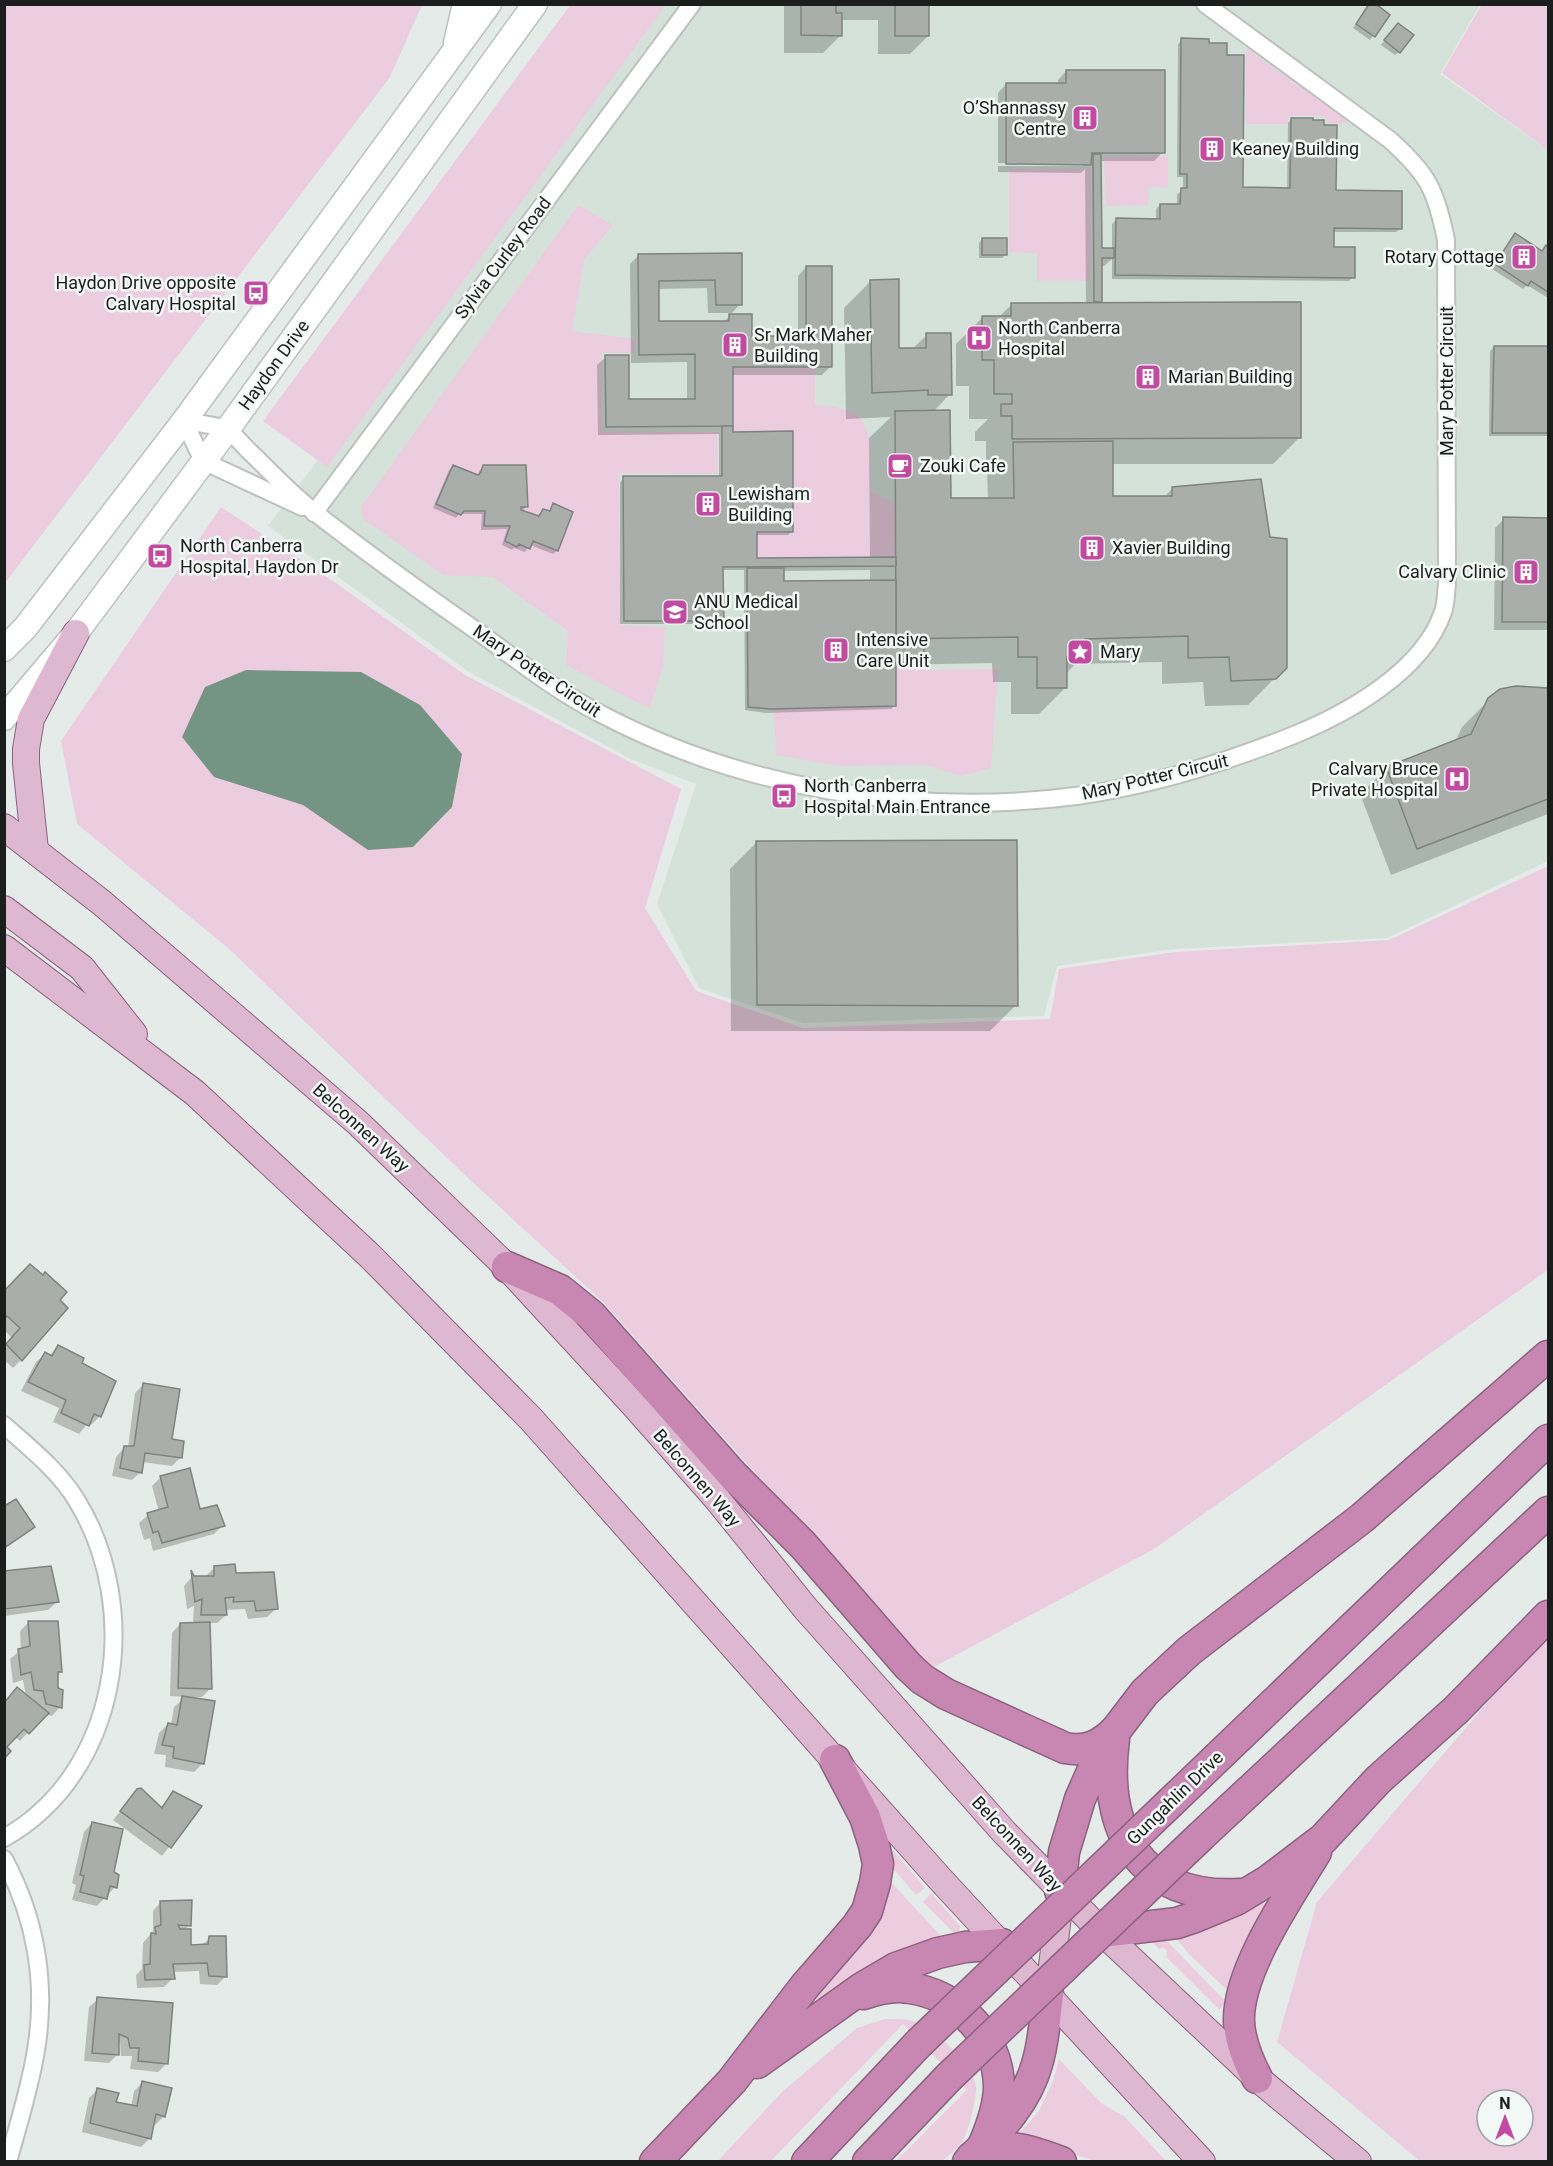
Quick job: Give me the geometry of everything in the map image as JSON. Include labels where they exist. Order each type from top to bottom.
[{"type":"highway","points":[[507,1267],[560,1290],[591,1315],[705,1444],[803,1545],[922,1679],[962,1702],[1065,1748],[1081,1750],[1093,1748],[1105,1741],[1116,1730]]},
{"type":"highway","points":[[1060,1891],[1064,1852],[1072,1821],[1095,1766],[1116,1730],[1145,1692],[1168,1669],[1362,1518],[1548,1356]]},
{"type":"highway","name":"Gungahlin Drive","points":[[807,2162],[919,2043],[1548,1440]]},
{"type":"highway","points":[[868,2162],[949,2077],[1201,1836],[1548,1512]]},
{"type":"highway","points":[[1102,1932],[1177,1923],[1221,1907],[1269,1880],[1323,1839],[1377,1780],[1456,1710],[1548,1616]]},
{"type":"highway","points":[[1116,1730],[1112,1763],[1114,1807],[1124,1835],[1136,1853],[1157,1875],[1180,1887],[1199,1892],[1247,1893]]},
{"type":"highway","points":[[655,2162],[732,2080],[805,1986],[857,1926],[869,1904],[878,1864],[872,1835],[836,1760]]},
{"type":"highway","points":[[1257,2078],[1245,2053],[1241,2038],[1239,2014],[1243,1995],[1250,1973],[1268,1934],[1323,1839]]},
{"type":"highway","points":[[732,2080],[878,1978],[925,1956],[965,1947],[1002,1944]]},
{"type":"highway","points":[[834,2009],[864,1994],[886,1988],[908,1987],[947,2001],[969,2017],[979,2028],[989,2047],[998,2077],[996,2109],[975,2154]]},
{"type":"highway","points":[[975,2154],[1016,2108],[1033,2076],[1041,2050],[1048,1994]]},
{"type":"highway","points":[[975,2154],[1008,2147],[1028,2150],[1061,2162]]},
{"type":"main road","points":[[453,54],[465,4]]},
{"type":"main road","points":[[4,649],[25,628],[184,421],[489,4]]},
{"type":"main road","name":"Haydon Drive","points":[[4,718],[76,633],[227,430],[535,4]]},
{"type":"main road","points":[[35,850],[26,764],[31,720],[76,633]]},
{"type":"main road","name":"Belconnen Way","points":[[4,827],[102,903],[358,1123],[507,1267],[717,1499],[806,1609],[996,1824],[1102,1932],[1257,2078],[1358,2162]]},
{"type":"main road","points":[[4,909],[82,968],[159,1065]]},
{"type":"main road","points":[[4,948],[195,1093],[370,1256],[531,1419],[940,1879],[1202,2162]]},
{"type":"main road","points":[[1048,1994],[1060,1891]]},
{"type":"main road","points":[[1002,1944],[1102,1932]]},
{"type":"street","name":"Sylvia Curley Road","points":[[314,513],[692,4]]},
{"type":"street","name":"Mary Potter Circuit","points":[[227,430],[314,513],[540,677],[597,712],[688,754],[749,773],[823,789],[919,800],[1018,801],[1076,796],[1178,775],[1237,758],[1317,726],[1367,697],[1398,674],[1415,657],[1443,612],[1447,583],[1446,240],[1442,218],[1429,182],[1416,163],[1390,140],[1205,4]]},
{"type":"street","points":[[184,421],[227,430]]},
{"type":"street","points":[[184,421],[203,461]]},
{"type":"street","name":"Mary Potter Circuit","points":[[203,461],[314,513]]},
{"type":"street","points":[[4,1425],[51,1467],[76,1500],[96,1538],[103,1559],[109,1581],[114,1626],[114,1649],[108,1694],[85,1756],[74,1774],[47,1807],[16,1832],[4,1838]]},
{"type":"street","points":[[4,1859],[18,1884],[33,1929],[41,2001],[36,2050],[8,2162]]},
{"type":"shaded area","points":[[5,4],[422,5],[390,77],[5,583]]},
{"type":"shaded area","points":[[571,4],[666,5],[327,467],[263,421]]},
{"type":"shaded area","points":[[1482,4],[1548,5],[1548,150],[1442,73]]},
{"type":"shaded area","name":"North Canberra Hospital","points":[[661,5],[1480,5],[1440,74],[1548,150],[1548,861],[1387,938],[1174,949],[1057,966],[1044,1016],[803,1023],[699,988],[657,904],[696,784],[631,759],[469,672],[268,526]]},
{"type":"shaded area","points":[[1246,48],[1348,121],[1346,123],[1327,123],[1326,116],[1288,116],[1288,124],[1246,124]]},
{"type":"shaded area","points":[[1168,156],[1168,187],[1149,188],[1148,205],[1106,206],[1104,157]]},
{"type":"shaded area","points":[[1009,169],[1091,169],[1090,281],[1037,281],[1037,253],[1009,252]]},
{"type":"shaded area","points":[[578,205],[613,225],[584,260],[572,331],[634,339],[634,353],[601,353],[602,431],[717,432],[718,474],[619,473],[620,625],[665,627],[663,666],[650,709],[566,665],[568,631],[492,577],[443,575],[363,519],[361,507]]},
{"type":"shaded area","points":[[733,367],[815,367],[815,405],[843,409],[860,418],[869,436],[870,491],[896,505],[896,557],[757,558],[757,532],[793,531],[793,432],[733,432]]},
{"type":"shaded area","points":[[221,507],[333,581],[465,675],[681,789],[645,908],[696,991],[803,1028],[1050,1019],[1059,969],[1175,952],[1389,940],[1548,866],[1548,1270],[1154,1549],[930,1669],[603,1302],[467,1177],[228,948],[77,824],[61,741]]},
{"type":"shaded area","points":[[924,661],[924,670],[998,669],[991,768],[961,776],[925,765],[839,766],[776,755],[774,709],[896,706],[896,662]]},
{"type":"shaded area","points":[[246,670],[361,672],[420,705],[462,754],[452,807],[413,847],[368,850],[303,805],[214,777],[182,737],[205,687]]},
{"type":"shaded area","points":[[1548,1634],[1548,2161],[1420,2161],[1277,2042],[1317,1902]]},
{"type":"shaded area","points":[[891,1848],[925,1888],[916,1895],[891,1866],[889,1849]]},
{"type":"shaded area","points":[[889,1880],[940,1935],[883,1958],[818,2000],[813,1995]]},
{"type":"shaded area","points":[[931,1893],[960,1926],[959,1932],[953,1932],[923,1902]]},
{"type":"shaded area","points":[[1261,1900],[1266,1904],[1230,1993],[1189,1954],[1175,1937]]},
{"type":"shaded area","points":[[1163,1937],[1225,2001],[1222,2008],[1219,2009],[1166,1957],[1167,1951],[1164,1947],[1159,1949],[1151,1941]]},
{"type":"shaded area","points":[[885,2019],[908,2020],[929,2029],[955,2052],[974,2079],[976,2092],[974,2107],[964,2138],[958,2147],[942,2161],[896,2161],[967,2090],[903,2024],[771,2161],[717,2162],[782,2092],[857,2028]]},
{"type":"shaded area","points":[[1059,2059],[1101,2103],[1125,2117],[1166,2161],[1095,2161],[1017,2136],[1039,2111],[1053,2081]]},
{"type":"building","points":[[801,4],[836,4],[836,13],[842,13],[842,36],[801,35]]},
{"type":"building","points":[[895,4],[929,4],[929,36],[895,36]]},
{"type":"building","points":[[1369,4],[1376,4],[1390,15],[1375,37],[1356,24]]},
{"type":"building","points":[[1398,23],[1414,35],[1400,53],[1384,40]]},
{"type":"building","name":"Keaney Building","points":[[1181,38],[1209,39],[1209,43],[1227,43],[1227,55],[1244,55],[1243,187],[1290,188],[1291,118],[1313,118],[1313,120],[1324,120],[1324,125],[1337,125],[1336,190],[1402,191],[1402,229],[1334,228],[1334,247],[1355,247],[1355,278],[1115,275],[1116,218],[1160,219],[1160,204],[1180,204],[1181,188],[1187,188],[1187,174],[1180,174]]},
{"type":"building","name":"O’Shannassy Centre","points":[[1066,70],[1165,70],[1165,153],[1092,153],[1091,165],[1006,164],[1006,83],[1066,83]]},
{"type":"building","points":[[1093,154],[1101,154],[1102,248],[1114,248],[1114,258],[1102,258],[1102,302],[1094,302]]},
{"type":"building","name":"Rotary Cottage","points":[[1515,233],[1542,251],[1546,245],[1548,247],[1548,292],[1531,281],[1528,286],[1495,264]]},
{"type":"building","points":[[982,238],[1007,238],[1007,255],[982,255]]},
{"type":"building","name":"Sr Mark Maher Building","points":[[742,253],[742,305],[716,305],[715,280],[659,281],[659,321],[729,321],[729,314],[752,314],[752,336],[806,336],[806,266],[832,266],[832,367],[733,367],[733,426],[606,427],[605,355],[629,355],[629,399],[695,399],[695,354],[639,355],[638,254]]},
{"type":"building","points":[[899,279],[899,348],[926,348],[926,333],[951,333],[952,395],[928,395],[928,390],[872,393],[870,280]]},
{"type":"building","name":"Marian Building","points":[[1301,302],[1301,438],[1012,439],[1012,416],[1001,416],[1001,404],[1012,404],[1012,394],[994,394],[994,360],[982,360],[982,316],[1011,316],[1011,303]]},
{"type":"building","points":[[1494,346],[1548,346],[1548,433],[1492,433]]},
{"type":"building","name":"Xavier Building","points":[[950,410],[951,498],[1014,498],[1013,442],[1113,441],[1113,496],[1172,496],[1172,487],[1261,479],[1270,537],[1287,539],[1287,668],[1276,679],[1231,681],[1229,657],[1188,658],[1188,636],[1085,639],[1085,657],[1067,657],[1067,688],[1037,688],[1037,657],[1018,657],[1018,637],[896,639],[895,411]]},
{"type":"building","name":"Lewisham Building","points":[[722,426],[733,426],[733,432],[793,431],[793,532],[757,532],[757,558],[896,557],[896,566],[723,567],[724,621],[624,621],[623,476],[722,476]]},
{"type":"building","points":[[453,465],[478,475],[483,465],[526,465],[528,507],[521,507],[521,510],[539,516],[543,509],[550,511],[553,503],[573,512],[558,551],[533,541],[530,549],[519,544],[517,547],[505,541],[510,526],[484,526],[485,511],[464,511],[461,515],[436,504]]},
{"type":"building","name":"Calvary Clinic","points":[[1503,517],[1548,518],[1548,622],[1502,622]]},
{"type":"building","name":"Intensive Care Unit","points":[[747,568],[784,568],[784,581],[896,580],[896,639],[924,638],[924,661],[896,662],[896,706],[771,709],[748,707]]},
{"type":"building","name":"Calvary Bruce Private Hospital","points":[[1516,686],[1548,688],[1548,799],[1417,849],[1386,767],[1471,734],[1488,698],[1500,689]]},
{"type":"building","points":[[1017,840],[1018,1006],[757,1005],[756,841]]},
{"type":"building","points":[[30,1264],[43,1275],[45,1272],[67,1292],[60,1300],[68,1308],[22,1361],[6,1344],[20,1328],[7,1316],[4,1319],[4,1291]]},
{"type":"building","points":[[58,1345],[84,1358],[82,1363],[116,1381],[101,1417],[94,1414],[89,1426],[61,1413],[66,1400],[28,1382],[45,1352],[52,1356]]},
{"type":"building","points":[[143,1383],[180,1389],[172,1439],[184,1441],[182,1458],[145,1453],[142,1473],[120,1468],[124,1446],[134,1446]]},
{"type":"building","points":[[190,1468],[200,1509],[217,1505],[225,1526],[162,1543],[158,1531],[153,1533],[147,1513],[168,1507],[160,1476]]},
{"type":"building","points":[[16,1499],[35,1527],[4,1548],[4,1506]]},
{"type":"building","points":[[235,1564],[236,1573],[274,1572],[278,1609],[256,1611],[254,1601],[233,1602],[234,1597],[225,1598],[227,1615],[201,1615],[202,1599],[195,1602],[191,1570],[194,1576],[214,1576],[214,1566]]},
{"type":"building","points":[[51,1566],[59,1602],[5,1609],[4,1571]]},
{"type":"building","points":[[28,1621],[58,1621],[62,1672],[58,1672],[58,1688],[63,1690],[62,1708],[46,1704],[43,1691],[34,1690],[31,1672],[21,1675],[18,1649],[30,1646]]},
{"type":"building","points":[[210,1622],[212,1689],[178,1688],[180,1623]]},
{"type":"building","points":[[17,1687],[49,1713],[29,1734],[24,1729],[7,1747],[11,1751],[4,1759],[4,1703]]},
{"type":"building","points":[[182,1696],[215,1701],[204,1764],[173,1758],[174,1747],[162,1745],[168,1723],[177,1725]]},
{"type":"building","points":[[141,1788],[162,1808],[173,1791],[202,1806],[171,1848],[120,1811],[137,1789]]},
{"type":"building","points":[[92,1822],[123,1829],[114,1872],[119,1875],[117,1888],[110,1886],[107,1899],[80,1892],[84,1876],[80,1875]]},
{"type":"building","points":[[192,1900],[191,1926],[178,1925],[180,1929],[191,1929],[191,1945],[208,1944],[209,1936],[226,1936],[227,1977],[209,1976],[207,1963],[173,1964],[175,1979],[145,1980],[144,1965],[150,1964],[151,1933],[156,1934],[155,1927],[161,1925],[160,1901]]},
{"type":"building","points":[[97,1997],[173,2003],[168,2064],[138,2061],[139,2048],[130,2048],[128,2038],[119,2034],[119,2055],[92,2053]]},
{"type":"building","points":[[142,2081],[172,2088],[165,2117],[156,2114],[151,2139],[90,2123],[97,2088],[119,2093],[116,2102],[137,2106]]},
{"type":"place","name":"O’Shannassy Centre","points":[[1085,118]]},
{"type":"place","name":"Keaney Building","points":[[1212,149]]},
{"type":"place","name":"Rotary Cottage","points":[[1524,257]]},
{"type":"place","name":"Haydon Drive opposite Calvary Hospital","points":[[256,293]]},
{"type":"place","name":"North Canberra Hospital","points":[[979,338]]},
{"type":"place","name":"Sr Mark Maher Building","points":[[735,345]]},
{"type":"place","name":"Marian Building","points":[[1148,377]]},
{"type":"place","name":"Zouki Cafe","points":[[900,466]]},
{"type":"place","name":"Lewisham Building","points":[[708,504]]},
{"type":"place","name":"Xavier Building","points":[[1092,548]]},
{"type":"place","name":"North Canberra Hospital, Haydon Dr","points":[[160,556]]},
{"type":"place","name":"Calvary Clinic","points":[[1526,572]]},
{"type":"place","name":"ANU Medical School","points":[[675,612]]},
{"type":"place","name":"Intensive Care Unit","points":[[836,650]]},
{"type":"place","name":"Mary","points":[[1080,652]]},
{"type":"place","name":"Calvary Bruce Private Hospital","points":[[1457,779]]},
{"type":"place","name":"North Canberra Hospital Main Entrance","points":[[784,796]]}]
